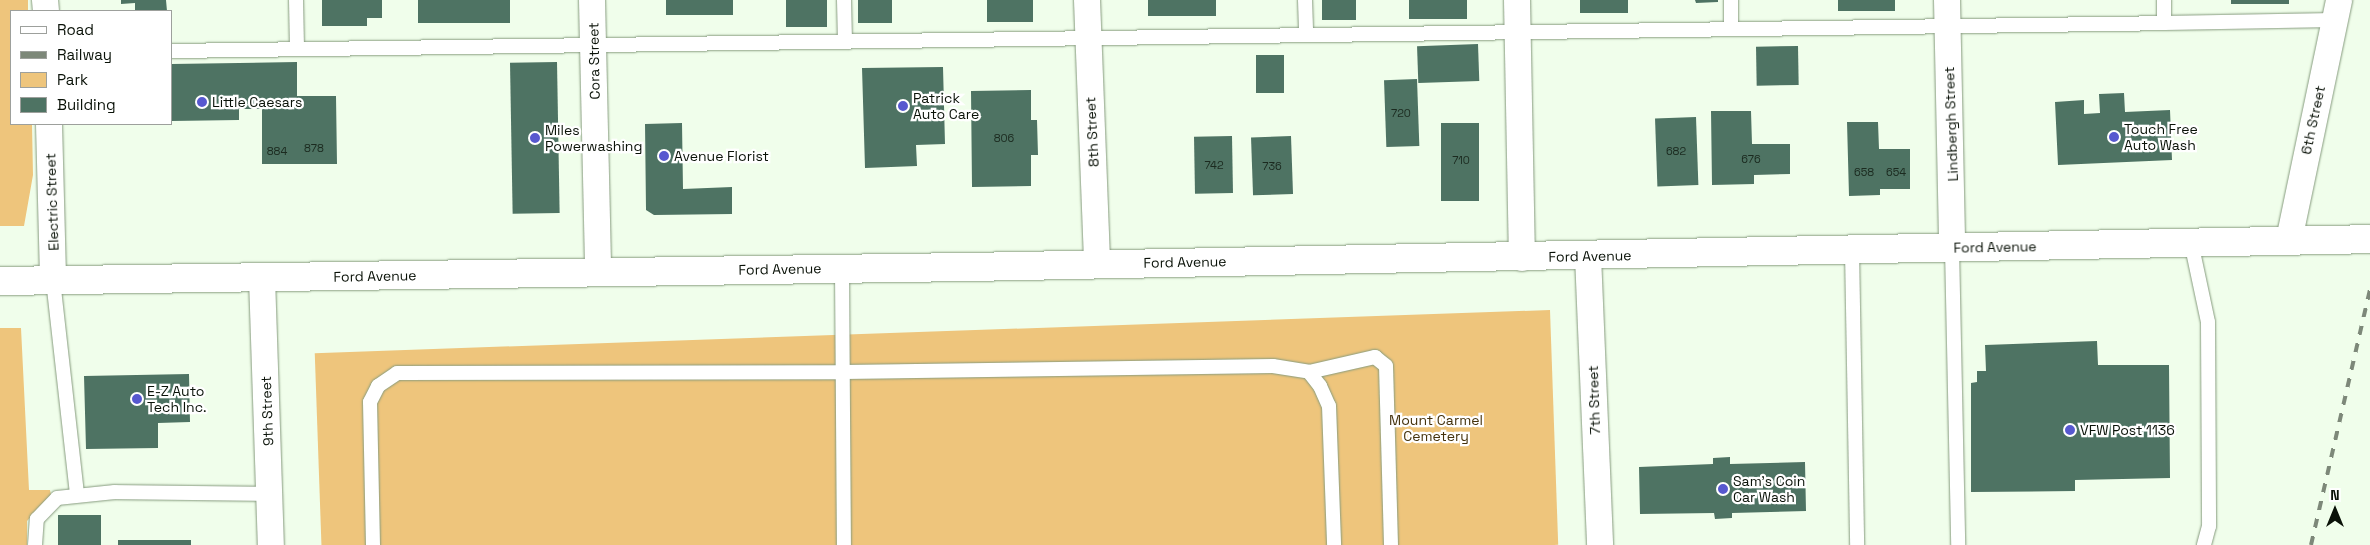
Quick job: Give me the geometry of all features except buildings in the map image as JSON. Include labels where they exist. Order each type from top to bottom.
[{"type":"main road","name":"Ford Avenue","points":[[0,281],[1522,258],[2370,239]]},
{"type":"street","name":"Cora Street","points":[[592,0],[598,272]]},
{"type":"street","name":"8th Street","points":[[1087,0],[1097,263]]},
{"type":"street","points":[[1517,0],[1522,258]]},
{"type":"street","name":"6th Street","points":[[2288,240],[2337,10]]},
{"type":"street","name":"Lindbergh Street","points":[[1947,12],[1952,248]]},
{"type":"street","name":"Electric Street","points":[[49,125],[53,280]]},
{"type":"street","name":"7th Street","points":[[1588,256],[1600,545]]},
{"type":"street","name":"9th Street","points":[[262,278],[271,545]]},
{"type":"lane","points":[[296,0],[297,48]]},
{"type":"lane","points":[[844,0],[845,40]]},
{"type":"lane","points":[[1305,0],[1306,34]]},
{"type":"lane","points":[[1730,0],[1731,27]]},
{"type":"lane","points":[[2164,0],[2164,23]]},
{"type":"lane","points":[[172,51],[593,43],[1088,38],[1731,27],[1947,12],[2164,23],[2337,10]]},
{"type":"lane","points":[[2191,242],[2208,322],[2209,526],[2204,545]]},
{"type":"lane","points":[[1952,248],[1958,545]]},
{"type":"lane","points":[[1852,250],[1857,545]]},
{"type":"lane","points":[[842,268],[844,545]]},
{"type":"lane","points":[[53,280],[77,494]]},
{"type":"lane","points":[[372,545],[370,402],[378,386],[397,374],[843,372],[1273,366],[1309,372],[1375,357],[1386,366],[1391,545]]},
{"type":"lane","points":[[1309,372],[1320,386],[1329,406],[1334,545]]},
{"type":"lane","points":[[35,545],[37,519],[44,508],[57,498],[77,494],[269,494]]},
{"type":"green space","points":[[0,0],[28,0],[28,10],[10,10],[10,125],[32,125],[33,175],[24,226],[0,226]]},
{"type":"green space","name":"Mount Carmel Cemetery","points":[[1550,310],[1558,545],[321,545],[315,353]]},
{"type":"green space","points":[[0,328],[21,328],[29,490],[50,490],[51,495],[27,521],[27,545],[0,545]]},
{"type":"railway","points":[[2311,545],[2370,290]]},
{"type":"place","name":"Little Caesars","points":[[202,102]]},
{"type":"place","name":"Patrick Auto Care","points":[[903,106]]},
{"type":"place","name":"Touch Free Auto Wash","points":[[2114,137]]},
{"type":"place","name":"Miles Powerwashing","points":[[535,138]]},
{"type":"place","name":"Avenue Florist","points":[[664,156]]},
{"type":"place","name":"E-Z Auto Tech Inc.","points":[[137,399]]},
{"type":"place","name":"VFW Post 1136","points":[[2070,430]]},
{"type":"place","name":"Sam's Coin Car Wash","points":[[1723,489]]}]
